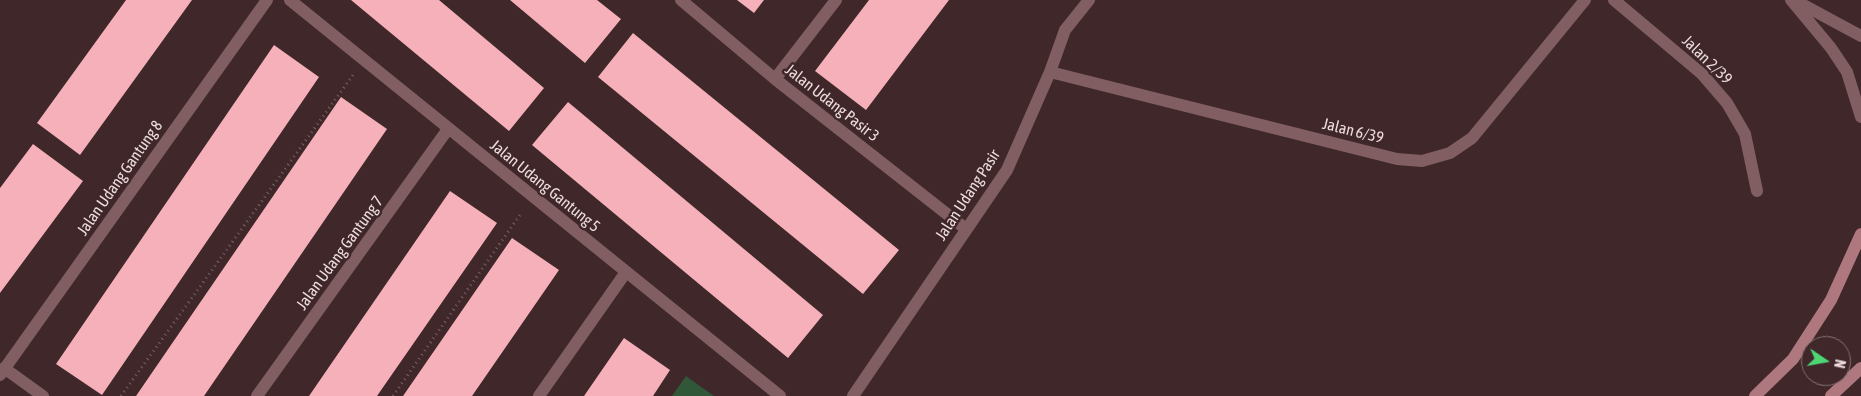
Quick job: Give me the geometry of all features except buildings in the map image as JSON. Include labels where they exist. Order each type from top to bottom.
[{"type":"street","name":"Jalan Udang Gantung 8","points":[[2,372],[267,0]]},
{"type":"street","name":"Jalan Udang Gantung 5","points":[[290,0],[780,396]]},
{"type":"street","name":"Jalan Udang Pasir 3","points":[[681,0],[775,79],[966,229]]},
{"type":"street","points":[[775,79],[836,0]]},
{"type":"street","name":"Jalan Udang Pasir","points":[[853,396],[1007,170],[1050,72],[1065,30],[1089,0]]},
{"type":"street","name":"Jalan 6/39","points":[[1050,72],[1397,159],[1422,161],[1450,153],[1472,138],[1585,0]]},
{"type":"street","name":"Jalan 2/39","points":[[1614,0],[1702,74],[1727,103],[1745,134],[1757,191]]},
{"type":"street","points":[[1793,0],[1861,36]]},
{"type":"street","points":[[1793,0],[1831,48],[1847,72],[1861,116]]},
{"type":"street","name":"Jalan Udang Gantung 7","points":[[257,396],[448,128]]},
{"type":"street","points":[[1755,396],[1792,359],[1831,300],[1861,234]]},
{"type":"street","points":[[540,396],[626,272]]},
{"type":"street","points":[[1831,396],[1859,369]]},
{"type":"street","points":[[2,372],[43,396]]},
{"type":"path","points":[[122,396],[364,60]]},
{"type":"path","points":[[393,396],[533,197]]},
{"type":"green space","points":[[686,376],[714,396],[672,396]]}]
